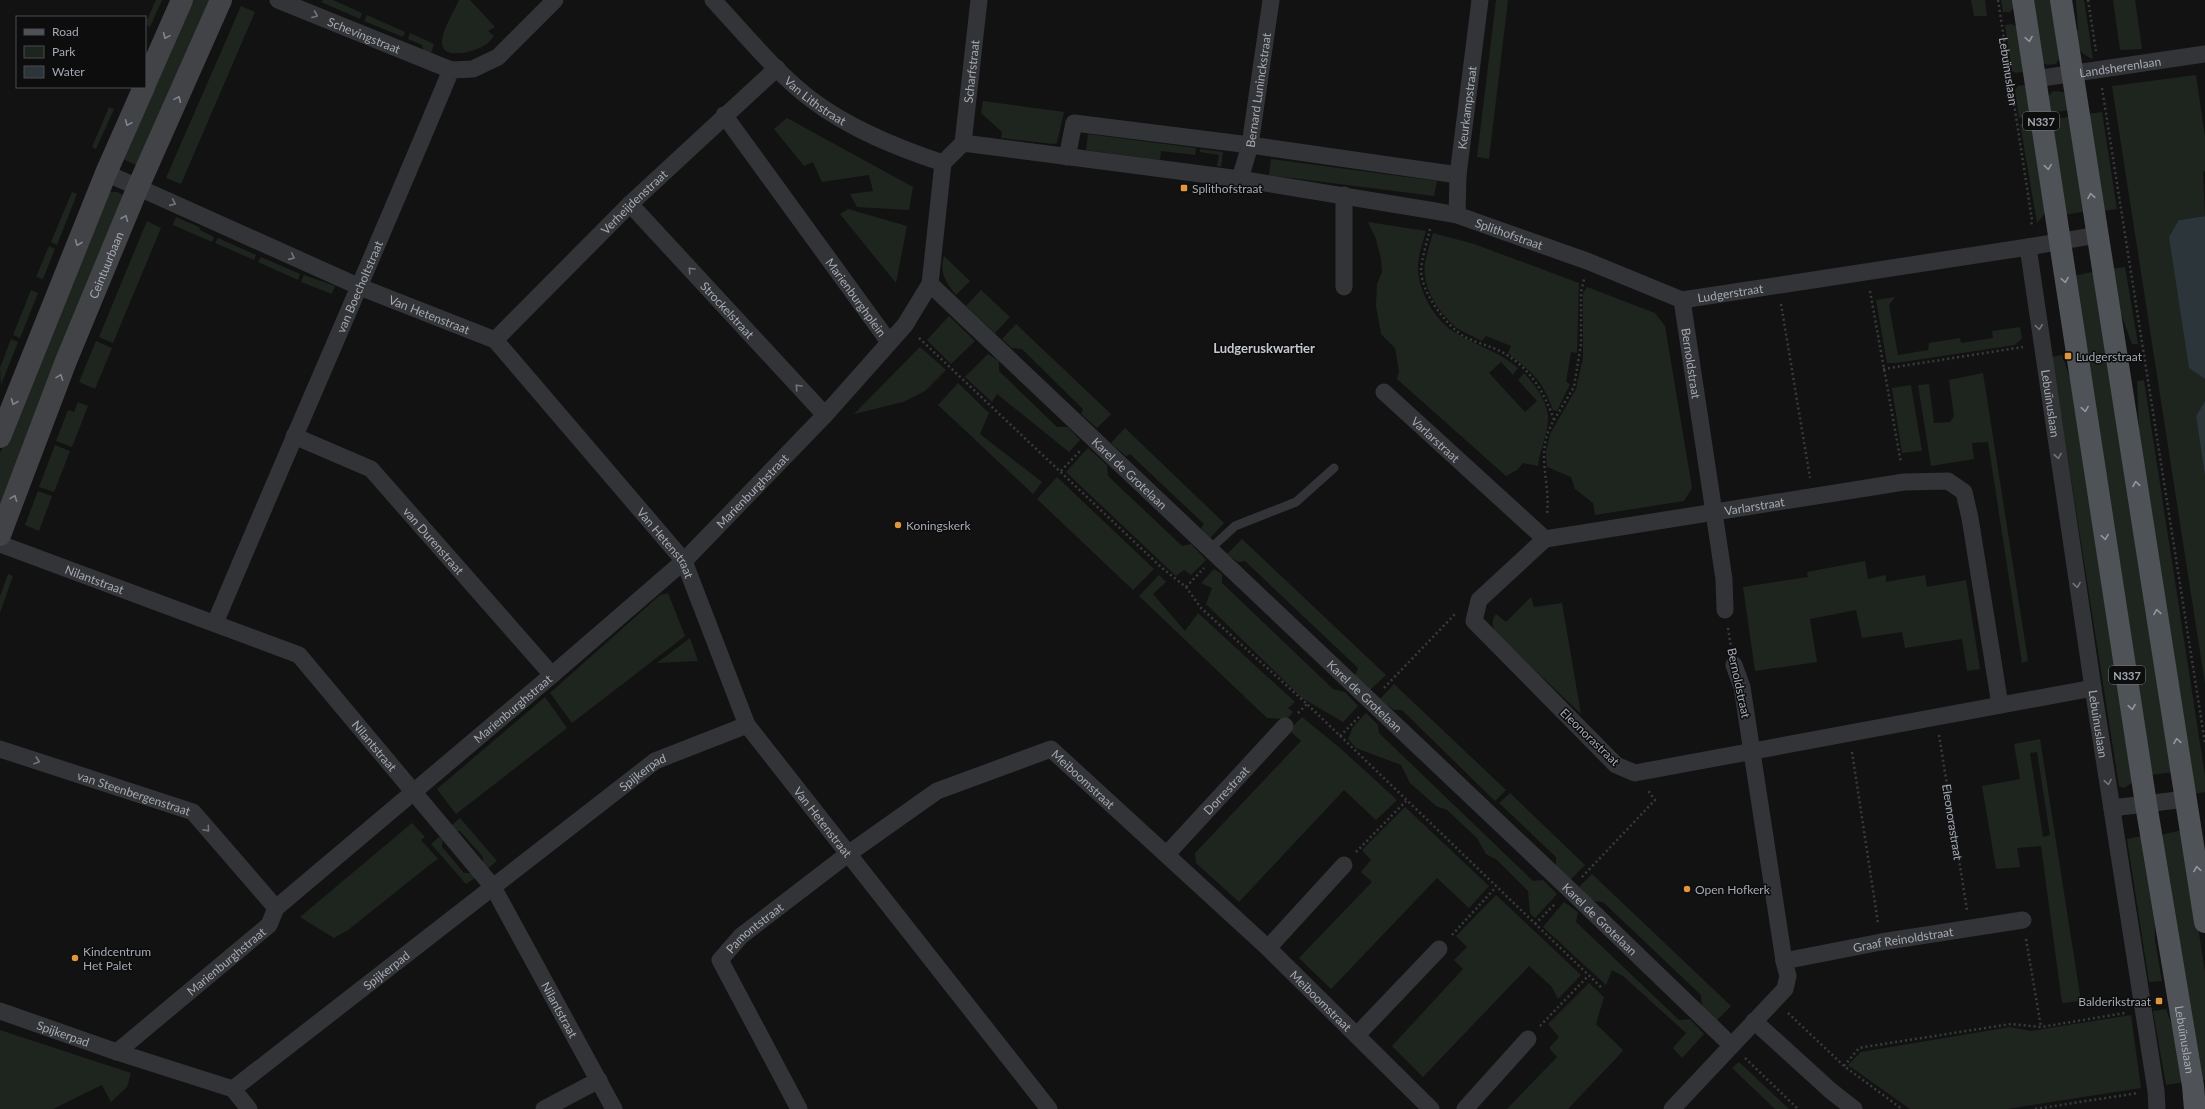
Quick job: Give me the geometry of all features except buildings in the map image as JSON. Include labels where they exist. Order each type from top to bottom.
[{"type":"main road","name":"Lebuïnuslaan","points":[[2023,0],[2146,804],[2193,1086],[2195,1109]]},
{"type":"main road","points":[[2061,0],[2205,922]]},
{"type":"street","points":[[146,82],[182,0]]},
{"type":"street","name":"Ceintuurbaan","points":[[0,535],[66,361],[138,187],[222,0]]},
{"type":"street","name":"Schevingstraat","points":[[278,0],[451,70]]},
{"type":"street","points":[[451,70],[473,69],[498,57],[555,0]]},
{"type":"street","name":"Van Lithstraat","points":[[713,0],[777,68],[811,100],[842,120],[908,151],[944,163]]},
{"type":"street","name":"Scharfstraat","points":[[963,143],[979,0]]},
{"type":"street","name":"Bernard Luninckstraat","points":[[1240,179],[1250,145],[1271,0]]},
{"type":"street","name":"Keurkampstraat","points":[[1456,215],[1458,175],[1480,0]]},
{"type":"street","name":"Landsherenlaan","points":[[2035,79],[2205,54]]},
{"type":"street","name":"Verheijdenstraat","points":[[494,340],[630,204],[724,115],[777,68]]},
{"type":"street","name":"van Boecholtstraat","points":[[215,623],[294,436],[360,287],[451,70]]},
{"type":"street","points":[[0,437],[106,174],[144,88]]},
{"type":"street","name":"Marienburghplein","points":[[724,115],[890,342],[905,326],[930,284],[944,163]]},
{"type":"street","points":[[1067,157],[1074,123],[1250,145],[1458,175]]},
{"type":"street","points":[[944,163],[963,143]]},
{"type":"street","name":"Splithofstraat","points":[[963,143],[1344,194],[1456,215],[1587,261],[1682,300]]},
{"type":"street","name":"Van Hetenstraat","points":[[106,174],[360,287],[494,340],[684,561],[747,725],[1049,1109]]},
{"type":"street","points":[[1344,194],[1344,287]]},
{"type":"street","name":"Strockelstraat","points":[[630,204],[825,415]]},
{"type":"street","name":"Ludgerstraat","points":[[1682,300],[1866,270],[2028,247],[2097,234]]},
{"type":"street","name":"Lebuïnuslaan","points":[[2028,247],[2041,345],[2093,688],[2144,1010],[2156,1091],[2157,1109]]},
{"type":"street","name":"Karel de Grotelaan","points":[[930,284],[1209,550],[1373,702],[1731,1045]]},
{"type":"street","name":"Bernoldstraat","points":[[1682,300],[1724,579],[1725,610]]},
{"type":"street","name":"Marienburghstraat","points":[[117,1052],[269,925],[276,908],[552,675],[684,561],[825,415],[890,342]]},
{"type":"street","name":"Varlarstraat","points":[[1384,392],[1541,535],[1714,513],[1814,498],[1904,482],[1948,481],[1964,492],[1970,518],[2000,705]]},
{"type":"street","name":"van Durenstraat","points":[[294,436],[371,469],[552,675]]},
{"type":"street","points":[[1474,622],[1479,600],[1541,535]]},
{"type":"street","name":"Nilantstraat","points":[[0,544],[299,655],[493,887],[614,1109]]},
{"type":"street","name":"Eleonorastraat","points":[[1474,622],[1616,765],[1635,773]]},
{"type":"street","name":"Bernoldstraat","points":[[1672,1109],[1700,1082],[1731,1045],[1785,989],[1788,976],[1784,961],[1742,687],[1734,665]]},
{"type":"street","points":[[1635,773],[1849,732],[2093,688]]},
{"type":"street","name":"Spijkerpad","points":[[0,1011],[117,1052],[233,1089],[655,761],[747,725]]},
{"type":"street","name":"Dorrestraat","points":[[1167,854],[1285,726]]},
{"type":"street","name":"van Steenbergenstraat","points":[[0,749],[193,812],[276,908]]},
{"type":"street","name":"Meiboomstraat","points":[[848,854],[937,791],[1051,749],[1268,948],[1431,1109]]},
{"type":"street","points":[[2112,808],[2186,799]]},
{"type":"street","name":"Pamontstraat","points":[[799,1109],[720,960],[741,936],[848,854]]},
{"type":"street","points":[[1268,948],[1344,864]]},
{"type":"street","name":"Graaf Reinoldstraat","points":[[1784,961],[1881,942],[2023,920]]},
{"type":"street","name":"Meiboomstraat","points":[[1357,1036],[1439,949]]},
{"type":"street","points":[[1754,1021],[1831,1092],[1854,1109]]},
{"type":"street","points":[[1465,1109],[1528,1039]]},
{"type":"street","points":[[544,1109],[598,1080]]},
{"type":"street","points":[[233,1089],[249,1109]]},
{"type":"lane","points":[[1209,550],[1235,526],[1296,502],[1334,468]]},
{"type":"path","name":"Lebuïnuslaan","points":[[1998,0],[2032,220],[2028,247]]},
{"type":"path","points":[[2088,0],[2205,743]]},
{"type":"path","points":[[1435,211],[1421,271],[1427,294],[1446,321],[1464,336],[1507,354],[1521,366],[1543,392],[1554,420]]},
{"type":"path","points":[[1541,535],[1547,516],[1549,499],[1543,458],[1545,443],[1554,420],[1574,387],[1581,344],[1581,292],[1587,261]]},
{"type":"path","points":[[1866,270],[1904,482]]},
{"type":"path","name":"Ludgerstraat","points":[[1779,285],[1814,498]]},
{"type":"path","points":[[905,326],[1061,471],[1162,568],[1186,587],[1201,608],[1340,736],[1603,989]]},
{"type":"path","points":[[1884,369],[2041,345]]},
{"type":"path","points":[[1061,471],[1092,438]]},
{"type":"path","name":"Bernoldstraat","points":[[1725,610],[1734,665]]},
{"type":"path","points":[[1340,736],[1373,702],[1393,677],[1455,613],[1474,622]]},
{"type":"path","name":"Eleonorastraat","points":[[1936,716],[1970,928]]},
{"type":"path","points":[[1849,732],[1881,942]]},
{"type":"path","points":[[1535,924],[1570,890],[1655,800],[1635,773]]},
{"type":"path","points":[[1344,864],[1406,801]]},
{"type":"path","points":[[1439,949],[1496,887]]},
{"type":"path","points":[[2023,920],[2041,1027]]},
{"type":"path","points":[[1528,1039],[1588,976]]},
{"type":"path","points":[[1774,1000],[1844,1066],[1902,1109]]},
{"type":"path","points":[[1844,1066],[1859,1048],[1864,1047],[2011,1024],[2041,1027],[2144,1010]]},
{"type":"path","points":[[1731,1045],[1798,1109]]},
{"type":"path","points":[[2035,1109],[2156,1091]]},
{"type":"green space","points":[[156,0],[162,0],[150,27],[146,25]]},
{"type":"green space","points":[[188,0],[218,0],[143,168],[118,157]]},
{"type":"green space","points":[[323,0],[333,0],[362,13],[360,19],[321,2]]},
{"type":"green space","points":[[459,0],[470,0],[495,27],[488,31],[494,36],[488,43],[477,49],[469,52],[453,53],[447,51],[443,47],[442,40],[446,26]]},
{"type":"green space","points":[[1496,0],[1508,0],[1489,159],[1477,157]]},
{"type":"green space","points":[[1971,0],[1985,0],[1987,16],[1974,16]]},
{"type":"green space","points":[[2001,0],[2015,0],[2015,6],[2010,12],[2003,12]]},
{"type":"green space","points":[[2030,0],[2054,0],[2062,53],[2056,64],[2047,65],[2039,60]]},
{"type":"green space","points":[[2076,0],[2084,0],[2093,59],[2085,55],[2079,49],[2076,42],[2074,33],[2078,30]]},
{"type":"green space","points":[[2113,0],[2135,0],[2142,49],[2120,50]]},
{"type":"green space","points":[[241,6],[255,12],[181,184],[166,178]]},
{"type":"green space","points":[[367,15],[405,32],[403,37],[364,21]]},
{"type":"green space","points":[[2011,24],[2018,27],[2028,71],[2016,73],[2012,71],[2005,25]]},
{"type":"green space","points":[[410,33],[434,44],[431,53],[423,50],[422,45],[408,39]]},
{"type":"green space","points":[[2196,75],[2205,137],[2205,171],[2203,172],[2205,216],[2179,220],[2189,367],[2205,379],[2205,401],[2196,416],[2205,477],[2205,684],[2112,86]]},
{"type":"green space","points":[[2030,84],[2035,116],[2019,118],[2015,90],[2018,86]]},
{"type":"green space","points":[[2053,91],[2064,92],[2071,110],[2048,113],[2046,99]]},
{"type":"green space","points":[[983,101],[1064,112],[1057,143],[1054,144],[1001,138],[1002,132],[981,113]]},
{"type":"green space","points":[[109,107],[114,109],[96,149],[92,147]]},
{"type":"green space","points":[[2102,112],[2117,209],[2103,211],[2087,114]]},
{"type":"green space","points":[[2072,116],[2087,211],[2064,215],[2049,121]]},
{"type":"green space","points":[[787,118],[913,187],[909,210],[857,207],[850,194],[873,191],[869,175],[822,182],[813,162],[804,166],[774,129]]},
{"type":"green space","points":[[2035,122],[2047,206],[2043,216],[2037,223],[2020,124]]},
{"type":"green space","points":[[1088,134],[1196,148],[1195,155],[1161,151],[1160,160],[1086,150]]},
{"type":"green space","points":[[1200,149],[1223,152],[1221,167],[1217,166],[1219,155],[1200,152]]},
{"type":"green space","points":[[1271,159],[1437,181],[1434,196],[1269,175]]},
{"type":"green space","points":[[72,192],[77,194],[57,245],[51,242]]},
{"type":"green space","points":[[110,192],[118,192],[125,197],[0,518],[0,453],[104,197]]},
{"type":"green space","points":[[848,209],[907,226],[896,283],[840,214]]},
{"type":"green space","points":[[176,217],[199,227],[200,230],[214,237],[212,242],[173,225]]},
{"type":"green space","points":[[147,221],[161,228],[113,343],[99,337]]},
{"type":"green space","points":[[1368,222],[1426,231],[1418,267],[1421,285],[1428,304],[1440,320],[1454,332],[1503,357],[1518,368],[1513,375],[1501,362],[1489,373],[1525,412],[1537,401],[1518,380],[1524,373],[1533,383],[1544,401],[1548,414],[1546,431],[1538,466],[1523,463],[1517,470],[1506,476],[1397,379],[1399,371],[1395,348],[1381,334],[1376,306],[1377,284],[1382,272],[1381,259],[1376,239]]},
{"type":"green space","points":[[1433,233],[1474,244],[1579,283],[1577,353],[1571,352],[1566,382],[1570,384],[1557,411],[1553,410],[1549,399],[1535,377],[1508,353],[1511,346],[1486,336],[1482,341],[1460,330],[1446,317],[1434,301],[1426,282],[1425,272],[1425,263]]},
{"type":"green space","points":[[218,238],[256,255],[254,260],[215,243]]},
{"type":"green space","points":[[49,246],[55,249],[43,279],[36,277]]},
{"type":"green space","points":[[944,256],[970,281],[956,295],[944,277],[942,267]]},
{"type":"green space","points":[[261,257],[300,274],[298,280],[258,262]]},
{"type":"green space","points":[[2125,267],[2138,344],[2132,344],[2116,300],[2110,269]]},
{"type":"green space","points":[[2097,271],[2174,772],[2150,775],[2073,276]]},
{"type":"green space","points":[[304,275],[335,286],[332,294],[301,282]]},
{"type":"green space","points":[[1587,287],[1655,313],[1665,326],[1692,488],[1684,501],[1595,515],[1593,503],[1575,489],[1571,477],[1547,467],[1546,452],[1550,434],[1576,389],[1583,358],[1583,293]]},
{"type":"green space","points":[[31,290],[38,293],[20,338],[13,335]]},
{"type":"green space","points":[[981,290],[1010,317],[995,333],[966,306]]},
{"type":"green space","points":[[1895,297],[1889,305],[1898,355],[1928,350],[1929,343],[1960,338],[1961,343],[1993,338],[1992,331],[2020,327],[2022,338],[2015,345],[1896,363],[1887,363],[1876,300]]},
{"type":"green space","points":[[949,316],[975,341],[951,364],[927,340]]},
{"type":"green space","points":[[1016,324],[1111,414],[1097,428],[1081,414],[1083,409],[1022,349],[1012,348],[1002,339]]},
{"type":"green space","points":[[11,339],[18,342],[1,385],[0,368]]},
{"type":"green space","points":[[96,341],[112,348],[95,389],[79,382]]},
{"type":"green space","points":[[920,347],[946,370],[925,391],[903,402],[854,414]]},
{"type":"green space","points":[[988,354],[999,361],[999,371],[1057,427],[1068,427],[1080,440],[1069,452],[997,394],[992,402],[965,377]]},
{"type":"green space","points":[[2062,355],[2078,401],[2135,781],[2124,788],[2119,786],[2052,357]]},
{"type":"green space","points":[[1983,373],[2028,661],[2022,663],[1988,442],[1972,443],[1974,459],[1931,466],[1918,385],[1929,384],[1934,423],[1950,422],[1954,416],[1949,380]]},
{"type":"green space","points":[[2144,380],[2205,776],[2205,792],[2193,794],[2140,456],[2137,381]]},
{"type":"green space","points":[[958,383],[989,413],[980,434],[1042,482],[1033,494],[938,405]]},
{"type":"green space","points":[[1911,385],[1922,451],[1902,453],[1892,388]]},
{"type":"green space","points":[[78,402],[88,406],[72,447],[56,441],[68,410],[74,412]]},
{"type":"green space","points":[[1125,428],[1224,523],[1210,538],[1201,528],[1204,524],[1130,454],[1126,456],[1111,443]]},
{"type":"green space","points":[[55,445],[70,451],[54,492],[39,487]]},
{"type":"green space","points":[[1088,448],[1107,465],[1108,476],[1182,546],[1191,544],[1206,560],[1191,575],[1184,570],[1176,576],[1066,472]]},
{"type":"green space","points":[[1057,477],[1154,569],[1133,590],[1037,499]]},
{"type":"green space","points":[[38,491],[52,496],[39,531],[25,525]]},
{"type":"green space","points":[[1242,539],[1386,675],[1370,690],[1355,675],[1358,668],[1245,561],[1238,562],[1227,554]]},
{"type":"green space","points":[[1865,561],[1868,579],[1886,575],[1886,582],[1925,575],[1927,587],[1966,580],[1980,669],[1967,671],[1962,639],[1905,648],[1902,632],[1862,638],[1856,610],[1810,619],[1817,662],[1755,671],[1743,587],[1808,577],[1807,572]]},
{"type":"green space","points":[[1214,569],[1222,574],[1222,583],[1333,689],[1345,692],[1358,706],[1343,722],[1302,698],[1206,604],[1212,588],[1201,583]]},
{"type":"green space","points":[[8,574],[13,576],[0,613],[0,596]]},
{"type":"green space","points":[[1159,575],[1166,582],[1153,594],[1185,631],[1198,613],[1295,702],[1288,708],[1293,712],[1287,719],[1267,718],[1139,596]]},
{"type":"green space","points":[[668,593],[685,636],[572,723],[550,693],[660,595]]},
{"type":"green space","points":[[1531,597],[1534,607],[1562,603],[1581,714],[1496,633],[1493,625],[1493,619],[1496,614],[1506,622]]},
{"type":"green space","points":[[690,638],[698,661],[657,663]]},
{"type":"green space","points":[[1394,684],[1506,790],[1495,801],[1402,710],[1394,710],[1380,699]]},
{"type":"green space","points":[[545,697],[567,728],[456,814],[437,789]]},
{"type":"green space","points":[[1366,713],[1378,725],[1379,733],[1533,881],[1543,880],[1557,894],[1535,918],[1530,913],[1528,891],[1497,860],[1486,854],[1477,838],[1447,810],[1436,806],[1410,783],[1401,765],[1356,748],[1348,739],[1353,727]]},
{"type":"green space","points":[[1302,717],[1340,748],[1397,800],[1376,820],[1344,790],[1239,902],[1196,863],[1195,853],[1301,741],[1289,730]]},
{"type":"green space","points":[[2040,739],[2081,1001],[2062,1003],[2041,846],[2017,848],[2020,867],[1996,869],[1982,786],[2020,779],[2014,744]],"holes":[[[2037,752],[2050,835],[2043,837],[2030,753]]]},
{"type":"green space","points":[[1510,793],[1585,865],[1570,880],[1556,868],[1556,857],[1499,803]]},
{"type":"green space","points":[[1405,807],[1489,886],[1469,908],[1437,878],[1331,989],[1299,958],[1372,882],[1361,872],[1371,860],[1362,850]]},
{"type":"green space","points":[[460,818],[497,861],[487,869],[483,864],[483,857],[460,831],[453,831],[450,827]]},
{"type":"green space","points":[[412,823],[425,837],[421,840],[438,859],[348,930],[334,938],[300,917]]},
{"type":"green space","points":[[2183,830],[2205,972],[2205,1080],[2197,1081],[2160,835]]},
{"type":"green space","points":[[2146,835],[2154,880],[2155,940],[2162,981],[2149,982],[2127,839]]},
{"type":"green space","points":[[439,837],[443,840],[442,847],[464,873],[472,873],[475,878],[466,884],[431,844]]},
{"type":"green space","points":[[1592,874],[1731,1006],[1717,1020],[1702,1006],[1701,995],[1603,902],[1592,901],[1579,887]]},
{"type":"green space","points":[[1496,895],[1581,975],[1558,999],[1552,987],[1529,966],[1423,1077],[1392,1046],[1463,969],[1454,960],[1467,947],[1456,936]]},
{"type":"green space","points":[[1564,902],[1578,912],[1576,922],[1679,1020],[1690,1019],[1704,1034],[1682,1058],[1673,1048],[1686,1033],[1623,976],[1612,970],[1606,985],[1543,927]]},
{"type":"green space","points":[[1589,983],[1604,997],[1596,1024],[1623,1050],[1568,1109],[1507,1109],[1557,1057],[1549,1048],[1559,1037],[1548,1024]]},
{"type":"green space","points":[[2166,1009],[2179,1045],[2184,1082],[2166,1085],[2153,1011]]},
{"type":"green space","points":[[2131,1015],[2141,1088],[2007,1109],[1910,1109],[1848,1065],[1861,1052],[2010,1027],[2031,1031]]},
{"type":"green space","points":[[0,1030],[131,1073],[127,1087],[111,1102],[102,1085],[53,1109],[0,1109]]},
{"type":"green space","points":[[1739,1062],[1789,1109],[1775,1109],[1732,1068]]},
{"type":"water","points":[[2205,216],[2205,379],[2189,368],[2169,237],[2179,220]]},
{"type":"water","points":[[2205,401],[2205,477],[2196,416]]},
{"type":"place","name":"Splithofstraat","points":[[1184,188]]},
{"type":"place","name":"Ludgerstraat","points":[[2068,356]]},
{"type":"place","name":"Koningskerk","points":[[898,525]]},
{"type":"place","name":"Open Hofkerk","points":[[1687,889]]},
{"type":"place","name":"Kindcentrum Het Palet","points":[[75,958]]},
{"type":"place","name":"Balderikstraat","points":[[2159,1001]]},
{"type":"district","name":"Ludgeruskwartier","points":[[1264,348]]}]
